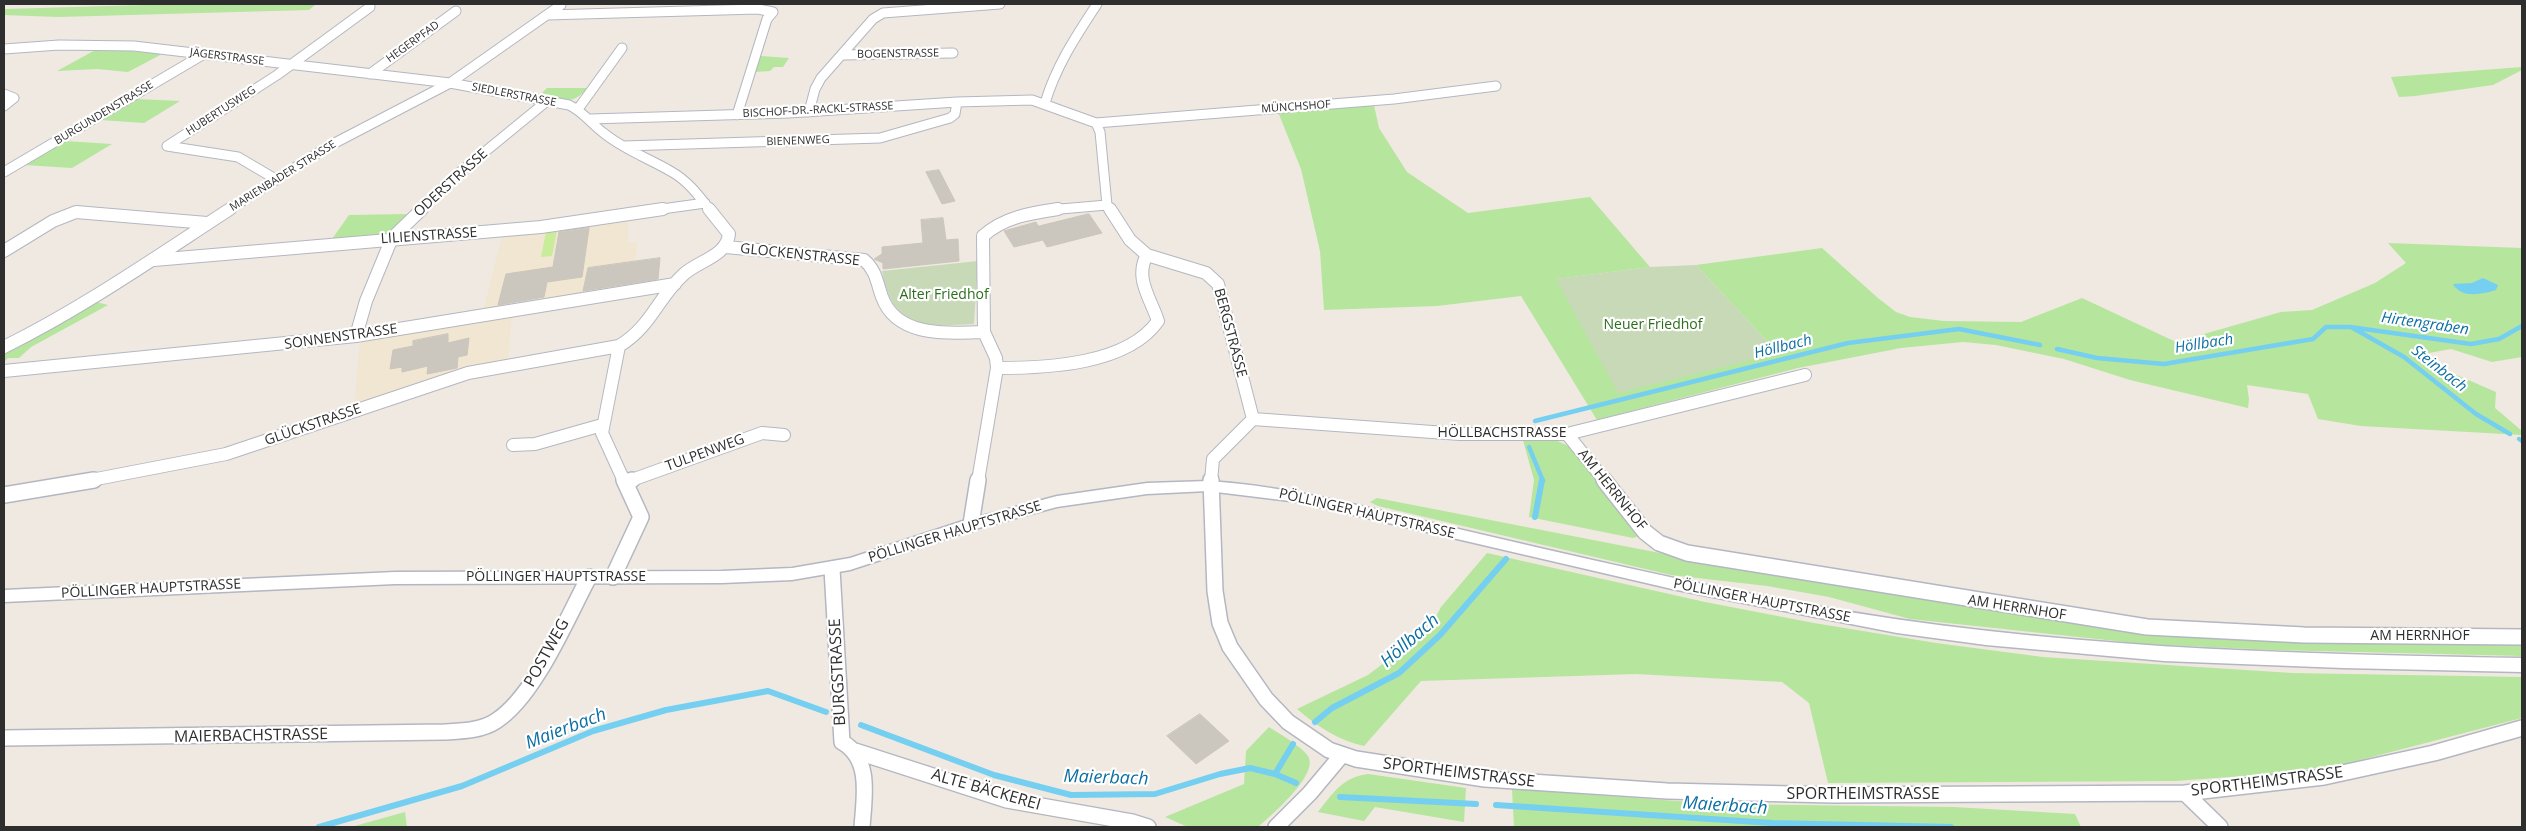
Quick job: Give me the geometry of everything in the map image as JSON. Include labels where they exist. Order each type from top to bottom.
[{"type":"street","name":"BOGENSTRASSE","points":[[808,112],[815,89],[821,78],[873,19],[883,13],[1000,4]]},
{"type":"street","points":[[1087,4],[1097,4]]},
{"type":"street","points":[[1096,123],[1079,114],[1045,103],[1052,79],[1068,48],[1097,4]]},
{"type":"street","name":"MARIENBADER STRASSE","points":[[4,347],[54,320],[353,132],[450,83],[561,5]]},
{"type":"street","name":"HUBERTUSWEG","points":[[277,180],[238,157],[167,146],[292,64],[370,7]]},
{"type":"street","points":[[547,14],[758,9],[773,12],[767,19],[737,115]]},
{"type":"street","name":"HEGERPFAD","points":[[370,74],[456,11]]},
{"type":"street","name":"JÄGERSTRASSE","points":[[4,49],[84,44],[134,46],[450,83]]},
{"type":"street","points":[[578,109],[622,48]]},
{"type":"street","name":"BOGENSTRASSE","points":[[843,55],[953,53]]},
{"type":"street","name":"BURGUNDENSTRASSE","points":[[4,172],[204,54]]},
{"type":"street","name":"SIEDLERSTRASSE","points":[[450,83],[547,101],[578,109],[604,134],[674,173],[705,203],[729,234],[730,239],[726,248]]},
{"type":"street","name":"MÜNCHSHOF","points":[[1096,123],[1394,99],[1496,86]]},
{"type":"street","points":[[4,94],[14,98],[4,106]]},
{"type":"street","name":"BISCHOF-DR.-RACKL-STRASSE","points":[[590,119],[808,112],[957,102],[1020,100],[1045,103]]},
{"type":"street","name":"ODERSTRASSE","points":[[356,336],[366,302],[392,238],[459,173],[547,101]]},
{"type":"street","name":"BIENENWEG","points":[[624,146],[880,138],[950,118],[955,114],[957,102]]},
{"type":"street","name":"BERGSTRASSE","points":[[1096,123],[1100,132],[1107,205],[1130,240],[1148,255],[1206,273],[1218,284],[1253,419]]},
{"type":"street","name":"LILIENSTRASSE","points":[[151,260],[541,226],[705,203]]},
{"type":"street","points":[[971,524],[997,368],[996,358],[984,332],[984,233],[998,223],[1018,217],[1107,205]]},
{"type":"street","points":[[4,250],[53,221],[76,212],[207,223]]},
{"type":"street","points":[[613,577],[642,516],[627,482],[608,448],[602,425],[619,346],[646,327],[675,284],[694,266],[726,248]]},
{"type":"street","name":"GLOCKENSTRASSE","points":[[726,248],[864,260],[872,265],[875,271],[882,297],[888,309],[902,324],[928,330],[984,332]]},
{"type":"street","points":[[997,368],[1058,366],[1081,362],[1147,335],[1156,327],[1158,321],[1140,273],[1142,261],[1148,255]]},
{"type":"street","name":"SONNENSTRASSE","points":[[4,371],[356,336],[675,284]]},
{"type":"street","name":"GLÜCKSTRASSE","points":[[4,495],[143,472],[226,454],[468,374],[619,346]]},
{"type":"street","name":"HÖLLBACHSTRASSE","points":[[1253,419],[1460,434],[1567,434],[1804,374]]},
{"type":"street","points":[[1211,486],[1213,459],[1253,419]]},
{"type":"street","points":[[513,445],[535,444],[602,425]]},
{"type":"street","name":"TULPENWEG","points":[[627,482],[762,433],[784,435]]},
{"type":"street","name":"AM HERRNHOF","points":[[1567,434],[1653,539],[1670,548],[1687,553],[2146,627],[2304,635],[2522,637]]},
{"type":"street","name":"PÖLLINGER HAUPTSTRASSE","points":[[4,596],[345,580],[745,576],[832,569],[888,553],[971,524],[1036,506],[1094,495],[1149,489],[1211,486],[1298,498],[1749,599],[1838,617],[1952,633],[2108,650],[2238,659],[2522,665]]},
{"type":"street","name":"SPORTHEIMSTRASSE","points":[[1211,486],[1215,591],[1224,636],[1236,658],[1277,712],[1317,743],[1341,756],[1485,779],[1667,791],[1833,795],[2185,793],[2324,777],[2434,753],[2522,728]]},
{"type":"street","name":"BURGSTRASSE","points":[[832,569],[842,742],[855,751],[861,767],[864,789],[862,827]]},
{"type":"street","name":"POSTWEG","points":[[496,721],[508,713],[528,688],[589,577]]},
{"type":"street","name":"MAIERBACHSTRASSE","points":[[4,738],[444,732],[468,730],[496,721]]},
{"type":"street","name":"ALTE BÄCKEREI","points":[[855,751],[1007,800],[1132,822],[1148,827]]},
{"type":"street","points":[[1276,827],[1310,793],[1341,756]]},
{"type":"street","points":[[2185,793],[2220,827]]},
{"type":"shaded area","points":[[629,219],[627,243],[637,242],[635,261],[660,258],[657,284],[483,312],[502,235]]},
{"type":"shaded area","points":[[512,315],[508,362],[359,404],[355,401],[359,346],[362,341]]},
{"type":"green space","points":[[181,4],[316,4],[309,10],[58,17],[4,15],[4,9]]},
{"type":"green space","points":[[99,48],[162,54],[128,72],[97,69],[57,71]]},
{"type":"green space","points":[[761,56],[789,58],[783,67],[774,67],[770,71],[755,72]]},
{"type":"green space","points":[[2522,67],[2522,70],[2493,85],[2415,96],[2399,97],[2391,77]]},
{"type":"green space","points":[[547,88],[587,88],[576,98],[560,100],[540,95]]},
{"type":"green space","points":[[136,99],[180,101],[144,123],[100,120]]},
{"type":"green space","points":[[1374,105],[1379,128],[1407,172],[1468,213],[1590,197],[1650,267],[1557,279],[1778,353],[1696,265],[1822,248],[1878,298],[1896,312],[1910,317],[1944,321],[2021,322],[2082,298],[2176,342],[2281,312],[2312,310],[2375,283],[2406,263],[2388,243],[2522,248],[2522,357],[2492,362],[2451,349],[2423,354],[2445,370],[2496,392],[2495,408],[2522,431],[2522,435],[2361,426],[2318,419],[2308,394],[2247,385],[2248,408],[2130,380],[2064,359],[1996,345],[1963,342],[1901,348],[1798,368],[1597,420],[1521,296],[1437,306],[1324,310],[1320,251],[1301,169],[1278,112]]},
{"type":"green space","points":[[65,141],[112,144],[72,168],[24,165]]},
{"type":"green space","points":[[409,214],[390,235],[330,242],[349,215]]},
{"type":"green space","points":[[557,230],[552,256],[541,257],[546,232]]},
{"type":"green space","name":"Alter Friedhof","points":[[978,261],[974,324],[940,325],[926,324],[913,320],[903,314],[894,304],[887,290],[882,271]]},
{"type":"green space","name":"Neuer Friedhof","points":[[1696,265],[1778,353],[1618,393],[1556,279],[1650,267]]},
{"type":"green space","points":[[96,302],[108,305],[31,347],[19,358],[8,358],[4,362],[4,353]]},
{"type":"green space","points":[[1523,440],[1555,440],[1571,447],[1639,536],[1633,538],[1529,517],[1534,480]]},
{"type":"green space","points":[[1377,498],[1768,574],[2111,629],[2149,633],[2522,643],[2522,656],[2274,650],[2144,644],[1910,619],[1829,597],[1767,586],[1671,575],[1378,506],[1370,502]]},
{"type":"green space","points":[[1487,553],[1705,602],[1814,623],[1936,643],[2043,657],[2292,673],[2522,677],[2522,718],[2345,764],[2271,774],[2175,781],[1828,783],[1809,703],[1782,682],[1636,674],[1421,681],[1364,746],[1329,732],[1297,709],[1368,675],[1430,628],[1441,607]]},
{"type":"green space","points":[[1269,727],[1307,754],[1309,766],[1300,785],[1258,827],[1188,827],[1165,817],[1244,784],[1246,751]]},
{"type":"green space","points":[[1368,774],[1466,788],[1464,822],[1375,807],[1364,821],[1318,812],[1345,782]]},
{"type":"green space","points":[[1512,789],[1718,804],[1954,807],[2075,814],[2081,827],[1514,827]]},
{"type":"green space","points":[[405,812],[407,827],[351,827]]},
{"type":"water","points":[[2483,278],[2498,285],[2496,290],[2479,294],[2467,294],[2461,292],[2453,284],[2472,283]]},
{"type":"building","points":[[939,170],[955,201],[942,204],[926,172]]},
{"type":"building","points":[[1089,214],[1102,233],[1047,247],[1043,240],[1014,247],[1004,231],[1036,222],[1038,226]]},
{"type":"building","points":[[943,218],[946,240],[958,239],[959,261],[883,269],[883,263],[874,259],[882,254],[882,247],[923,243],[921,220]]},
{"type":"building","points":[[589,228],[582,277],[547,282],[544,297],[498,305],[506,274],[553,267],[559,232]]},
{"type":"building","points":[[660,258],[658,279],[583,291],[588,268]]},
{"type":"building","points":[[448,334],[448,343],[469,338],[467,355],[458,357],[457,368],[427,374],[428,366],[402,372],[402,367],[390,369],[393,350],[413,346],[413,341]]},
{"type":"building","points":[[1200,714],[1229,741],[1196,764],[1167,736]]},
{"type":"waterway","name":"Höllbach","points":[[2057,349],[2097,358],[2164,364],[2313,339],[2326,327],[2350,327],[2471,344],[2499,339],[2522,326]]},
{"type":"waterway","name":"Steinbach","points":[[2353,328],[2404,357],[2476,414],[2510,434]]},
{"type":"waterway","name":"Höllbach","points":[[1535,421],[1848,343],[1959,329],[2040,345]]},
{"type":"waterway","name":"Höllbach","points":[[1529,447],[1543,481]]},
{"type":"waterway","name":"Höllbach","points":[[1535,517],[1542,480]]},
{"type":"waterway","name":"Höllbach","points":[[1315,722],[1332,708],[1399,673],[1440,635],[1506,559]]},
{"type":"waterway","name":"Maierbach","points":[[319,827],[462,786],[593,731],[666,710],[768,691],[826,712]]},
{"type":"waterway","name":"Maierbach","points":[[861,725],[994,775],[1071,795],[1155,794],[1220,774],[1250,768],[1275,774]]},
{"type":"waterway","name":"Höllbach","points":[[1275,774],[1293,744]]},
{"type":"waterway","name":"Maierbach","points":[[1275,774],[1296,783]]},
{"type":"waterway","name":"Maierbach","points":[[1340,797],[1476,804]]},
{"type":"waterway","name":"Maierbach","points":[[1496,805],[1772,823],[1951,827]]},
{"type":"water label","name":"Hirtengraben","points":[[2425,324]]}]
